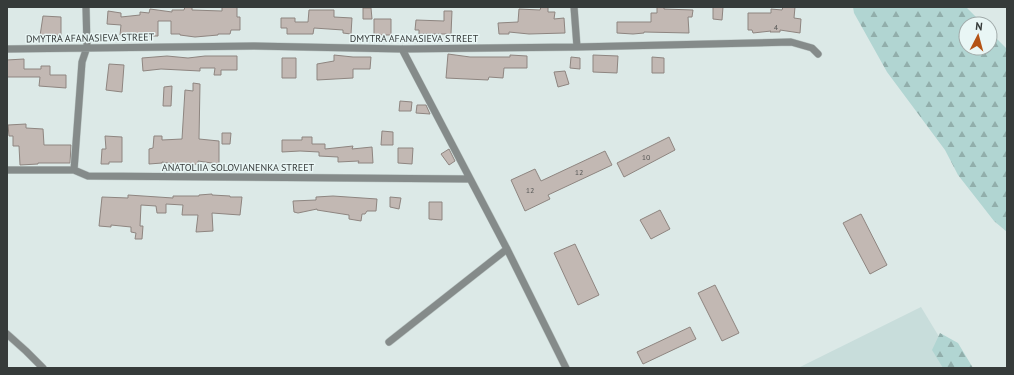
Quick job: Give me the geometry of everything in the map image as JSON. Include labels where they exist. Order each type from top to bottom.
[{"type":"street","points":[[74,170],[82,62],[87,48],[86,7]]},
{"type":"street","points":[[574,7],[577,47]]},
{"type":"street","name":"DMYTRA AFANASIEVA STREET","points":[[7,49],[254,46],[402,48],[577,47],[791,42],[812,48],[818,54]]},
{"type":"street","points":[[402,48],[508,249],[566,368]]},
{"type":"street","name":"ANATOLIIA SOLOVIANENKA STREET","points":[[7,170],[74,170],[88,176],[470,179]]},
{"type":"street","points":[[389,342],[508,249]]},
{"type":"street","points":[[7,334],[26,350],[43,368]]},
{"type":"shaded area","points":[[921,307],[958,368],[798,368]]},
{"type":"green space","points":[[853,7],[966,7],[975,16],[958,16],[958,56],[998,56],[998,40],[1007,49],[1007,232],[994,221],[958,175],[945,150],[887,72],[854,13]]},
{"type":"green space","points":[[940,333],[958,343],[973,368],[943,368],[932,350]]},
{"type":"building","points":[[185,7],[192,7],[192,10],[222,11],[222,7],[237,7],[237,17],[240,17],[240,30],[231,30],[230,34],[195,37],[171,34],[171,21],[158,21],[158,36],[120,35],[121,25],[107,24],[108,11],[121,13],[121,17],[140,15],[140,12],[149,13],[150,9],[172,12],[172,10],[184,10]]},
{"type":"building","points":[[541,7],[548,7],[548,12],[555,12],[554,19],[564,18],[565,33],[529,34],[509,32],[509,34],[499,34],[498,23],[518,22],[519,9],[540,10]]},
{"type":"building","points":[[657,7],[664,7],[664,9],[693,10],[692,17],[688,17],[689,33],[617,33],[617,22],[651,22],[651,13],[657,13]]},
{"type":"building","points":[[713,7],[723,7],[722,20],[713,19]]},
{"type":"building","points":[[783,7],[795,7],[794,18],[801,19],[800,33],[780,30],[780,32],[770,32],[771,31],[753,33],[752,30],[748,30],[748,13],[771,13],[771,9],[782,10]]},
{"type":"building","points":[[363,8],[371,8],[372,19],[363,19]]},
{"type":"building","points":[[309,10],[334,10],[334,17],[352,18],[351,34],[343,33],[343,30],[314,28],[313,34],[287,34],[287,28],[281,28],[281,18],[295,18],[295,22],[308,22]]},
{"type":"building","points":[[444,11],[452,11],[451,34],[419,34],[419,30],[415,30],[416,20],[444,21]]},
{"type":"building","points":[[43,16],[61,17],[61,36],[40,36]]},
{"type":"building","points":[[374,19],[391,19],[391,35],[374,35]]},
{"type":"building","points":[[448,54],[470,57],[510,57],[510,55],[527,56],[527,68],[504,68],[503,78],[489,77],[488,80],[446,78]]},
{"type":"building","points":[[334,55],[371,57],[370,69],[353,69],[353,78],[317,80],[317,64],[334,61]]},
{"type":"building","points":[[593,55],[618,56],[617,73],[593,72]]},
{"type":"building","points":[[167,56],[188,58],[205,56],[237,56],[237,70],[221,70],[221,75],[214,75],[215,68],[200,68],[200,71],[161,69],[143,71],[142,58]]},
{"type":"building","points":[[571,57],[580,58],[580,69],[570,68]]},
{"type":"building","points":[[652,57],[664,58],[664,73],[652,73]]},
{"type":"building","points":[[282,58],[296,58],[296,78],[282,78]]},
{"type":"building","points":[[24,59],[24,69],[41,69],[41,66],[50,66],[50,75],[66,75],[66,88],[39,86],[40,77],[7,77],[7,60]]},
{"type":"building","points":[[109,64],[124,65],[122,92],[106,90]]},
{"type":"building","points":[[565,71],[569,84],[558,87],[554,72]]},
{"type":"building","points":[[193,83],[200,84],[199,139],[219,141],[219,164],[198,161],[198,164],[180,165],[162,162],[149,164],[149,149],[153,148],[154,136],[162,136],[162,140],[182,139],[185,90],[193,91]]},
{"type":"building","points":[[172,86],[171,106],[163,106],[164,87]]},
{"type":"building","points":[[400,101],[412,102],[411,111],[399,111]]},
{"type":"building","points":[[417,105],[426,105],[430,114],[416,113]]},
{"type":"building","points":[[26,124],[26,128],[43,129],[44,145],[71,145],[70,163],[38,163],[20,165],[19,146],[13,146],[13,136],[9,136],[8,125]]},
{"type":"building","points":[[382,131],[393,132],[393,145],[381,145]]},
{"type":"building","points":[[222,133],[231,133],[230,144],[222,144]]},
{"type":"building","points":[[105,136],[122,137],[122,162],[109,162],[109,164],[101,164],[102,149],[106,149]]},
{"type":"building","points":[[302,137],[312,137],[312,144],[325,144],[325,149],[353,146],[352,149],[372,147],[373,163],[358,163],[359,161],[338,162],[338,157],[319,156],[319,152],[282,152],[282,140],[302,140]]},
{"type":"building","points":[[669,137],[675,150],[624,177],[617,163]]},
{"type":"building","points":[[398,148],[413,148],[412,164],[398,163]]},
{"type":"building","points":[[449,149],[455,161],[449,165],[441,154]]},
{"type":"building","points":[[605,151],[612,165],[548,195],[550,199],[525,211],[511,180],[535,169],[541,181]]},
{"type":"building","points":[[212,194],[242,197],[240,215],[212,213],[213,231],[196,232],[198,215],[182,215],[183,205],[166,204],[166,213],[157,213],[156,206],[141,205],[140,226],[143,226],[142,239],[135,239],[136,233],[131,232],[131,227],[111,225],[111,227],[99,226],[102,197],[128,198],[128,195],[173,198],[173,196],[199,196]]},
{"type":"building","points":[[333,196],[377,199],[376,211],[367,211],[365,214],[362,214],[361,221],[349,219],[349,215],[317,209],[298,213],[294,212],[293,201],[316,200],[316,197]]},
{"type":"building","points":[[390,197],[401,198],[399,209],[390,207]]},
{"type":"building","points":[[429,202],[442,202],[442,220],[429,219]]},
{"type":"building","points":[[660,210],[670,229],[651,239],[640,220]]},
{"type":"building","points":[[861,214],[887,265],[870,274],[843,223]]},
{"type":"building","points":[[575,244],[599,295],[578,305],[554,253]]},
{"type":"building","points":[[715,285],[739,333],[722,341],[698,293]]},
{"type":"building","points":[[690,327],[696,339],[643,364],[637,352]]}]
